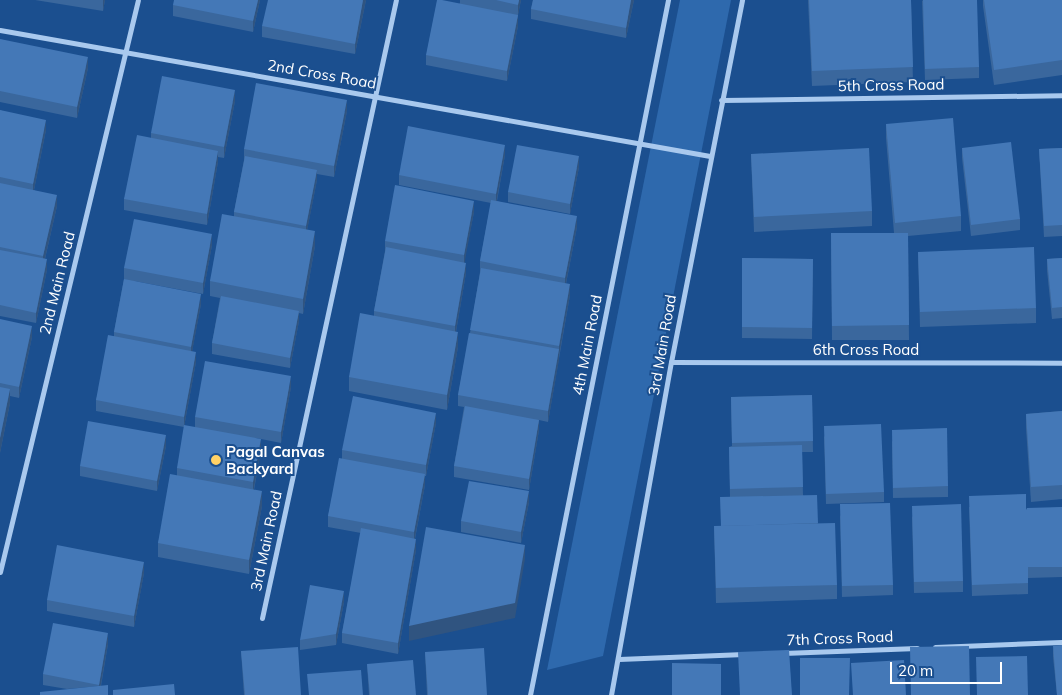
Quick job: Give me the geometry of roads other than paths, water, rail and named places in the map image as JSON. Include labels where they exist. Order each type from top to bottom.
[{"type":"street","name":"2nd Main Road","points":[[0,572],[138,0]]},
{"type":"street","name":"3rd Main Road","points":[[262,618],[396,0]]},
{"type":"street","name":"4th Main Road","points":[[530,695],[668,0]]},
{"type":"street","name":"3rd Main Road","points":[[611,695],[671,362],[742,0]]},
{"type":"street","name":"2nd Cross Road","points":[[0,30],[710,156]]},
{"type":"street","name":"5th Cross Road","points":[[721,100],[1062,95]]},
{"type":"street","name":"6th Cross Road","points":[[671,362],[1062,363]]},
{"type":"street","name":"7th Cross Road","points":[[776,653],[1062,642]]},
{"type":"street","points":[[619,659],[747,654]]},
{"type":"place","name":"Pagal Canvas Backyard","points":[[216,460]]}]
